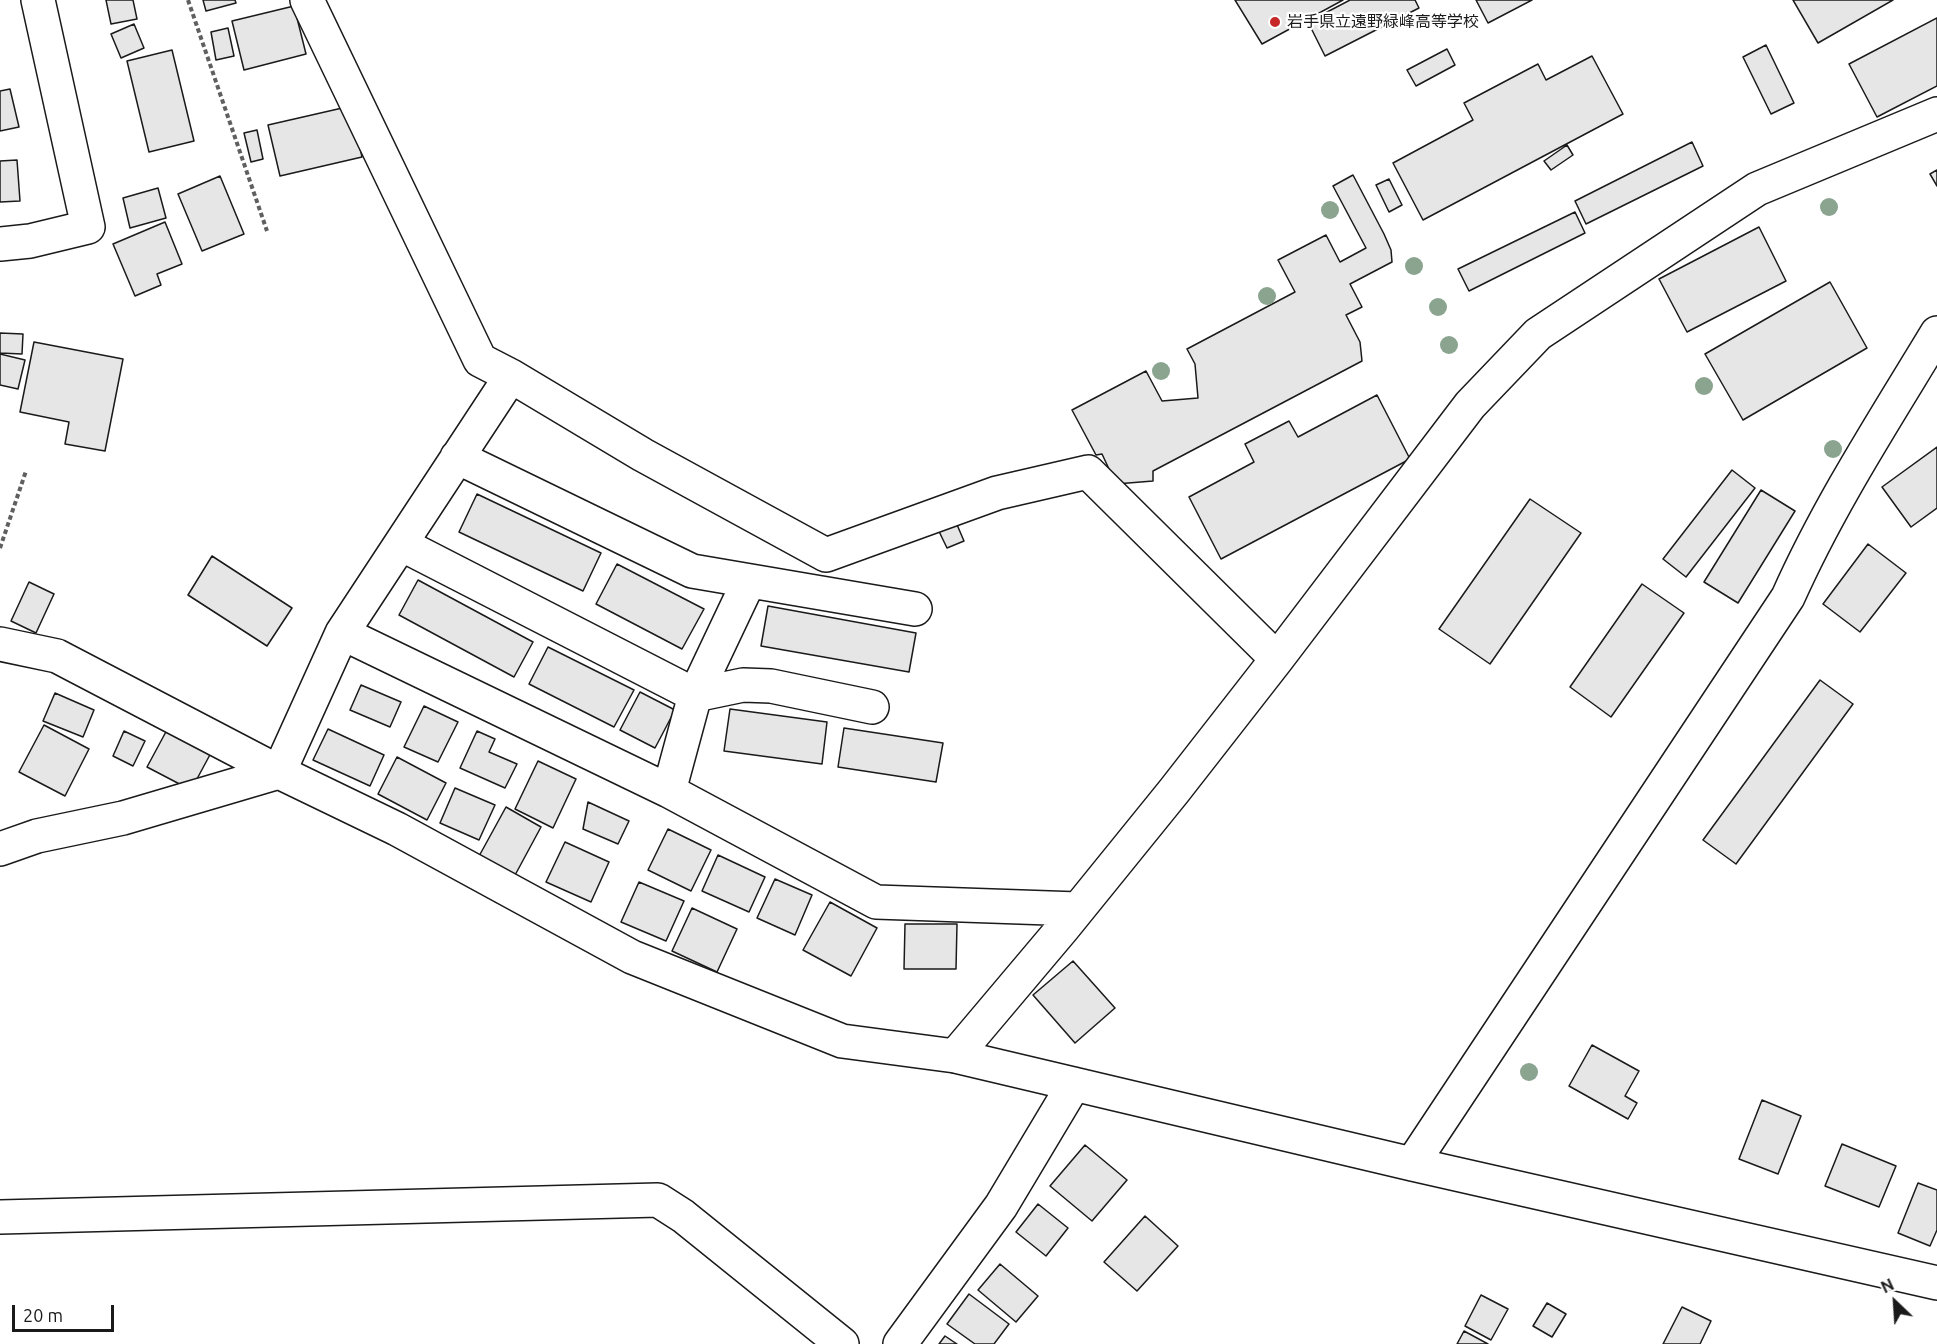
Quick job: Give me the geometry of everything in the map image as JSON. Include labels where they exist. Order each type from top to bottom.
[{"type":"street","points":[[0,244],[30,241],[88,227],[38,0]]},
{"type":"street","points":[[307,0],[480,360],[643,455],[826,555],[997,493],[1088,472],[1277,659]]},
{"type":"street","points":[[955,1056],[1174,791],[1470,405],[1538,334],[1757,189],[1937,114]]},
{"type":"street","points":[[1412,1164],[1788,597],[1808,551],[1937,333]]},
{"type":"street","points":[[0,849],[37,836],[123,818],[279,772],[342,633],[511,376]]},
{"type":"street","points":[[457,457],[692,571],[915,609]]},
{"type":"street","points":[[401,544],[695,695],[743,685],[771,686],[872,707]]},
{"type":"street","points":[[669,791],[695,695],[749,581]]},
{"type":"street","points":[[342,633],[669,791],[876,902],[1078,909]]},
{"type":"street","points":[[0,644],[57,656],[279,772],[397,829],[632,957],[842,1041],[955,1056],[1412,1164],[1937,1283]]},
{"type":"street","points":[[900,1344],[1001,1206],[1074,1084]]},
{"type":"street","points":[[0,1217],[658,1200],[683,1216],[842,1344]]},
{"type":"path","points":[[188,0],[267,231]]},
{"type":"path","points":[[0,548],[26,471]]},
{"type":"building","points":[[106,0],[133,0],[137,19],[111,24]]},
{"type":"building","points":[[203,0],[235,0],[236,3],[206,11]]},
{"type":"building","name":"岩手県立遠野緑峰高等学校","points":[[1235,0],[1343,0],[1262,44]]},
{"type":"building","points":[[1350,0],[1415,0],[1419,8],[1325,56],[1308,22]]},
{"type":"building","points":[[1476,0],[1532,0],[1488,23]]},
{"type":"building","points":[[1793,0],[1893,0],[1818,43]]},
{"type":"building","points":[[294,6],[306,54],[244,70],[232,21]]},
{"type":"building","points":[[1937,18],[1937,86],[1877,117],[1849,64]]},
{"type":"building","points":[[134,24],[144,48],[121,58],[111,34]]},
{"type":"building","points":[[228,28],[234,56],[216,60],[211,32]]},
{"type":"building","points":[[1766,45],[1794,103],[1771,114],[1743,57]]},
{"type":"building","points":[[1447,49],[1455,65],[1416,86],[1407,70]]},
{"type":"building","points":[[172,50],[194,141],[149,152],[127,61]]},
{"type":"building","points":[[1592,56],[1623,114],[1423,220],[1393,163],[1473,120],[1464,103],[1538,64],[1546,80]]},
{"type":"building","points":[[10,89],[19,127],[0,131],[0,91]]},
{"type":"building","points":[[351,106],[362,157],[280,176],[268,125]]},
{"type":"building","points":[[257,130],[263,159],[251,162],[244,133]]},
{"type":"building","points":[[1692,142],[1703,166],[1586,224],[1575,201]]},
{"type":"building","points":[[1567,145],[1573,155],[1551,170],[1544,161]]},
{"type":"building","points":[[17,160],[20,201],[0,202],[0,161]]},
{"type":"building","points":[[1937,170],[1937,186],[1930,174]]},
{"type":"building","points":[[1353,175],[1384,234],[1391,250],[1392,262],[1350,284],[1362,307],[1346,315],[1360,342],[1362,361],[1153,471],[1153,481],[1116,484],[1102,454],[1096,455],[1072,410],[1146,371],[1162,401],[1198,398],[1195,364],[1187,349],[1295,292],[1278,260],[1326,235],[1340,262],[1366,248],[1333,186]]},
{"type":"building","points":[[220,176],[244,234],[202,251],[178,194]]},
{"type":"building","points":[[1389,179],[1402,205],[1389,212],[1376,185]]},
{"type":"building","points":[[158,188],[166,218],[130,228],[123,198]]},
{"type":"building","points":[[1575,212],[1585,233],[1469,291],[1458,269]]},
{"type":"building","points":[[165,222],[182,264],[157,274],[161,285],[135,296],[113,244]]},
{"type":"building","points":[[1759,227],[1786,281],[1687,332],[1659,279]]},
{"type":"building","points":[[1830,282],[1867,348],[1743,420],[1705,354]]},
{"type":"building","points":[[0,333],[23,334],[22,354],[0,353]]},
{"type":"building","points":[[34,342],[123,359],[105,451],[65,444],[69,422],[20,412]]},
{"type":"building","points":[[0,354],[25,360],[18,389],[0,385]]},
{"type":"building","points":[[1377,395],[1410,459],[1221,559],[1189,497],[1254,462],[1245,444],[1289,421],[1298,437]]},
{"type":"building","points":[[1937,447],[1937,508],[1911,527],[1882,487]]},
{"type":"building","points":[[1732,470],[1755,488],[1686,577],[1663,559]]},
{"type":"building","points":[[1761,490],[1795,511],[1738,603],[1704,582]]},
{"type":"building","points":[[477,494],[601,553],[583,591],[459,532]]},
{"type":"building","points":[[1530,499],[1581,533],[1490,664],[1439,629]]},
{"type":"building","points":[[952,513],[964,541],[947,548],[934,521]]},
{"type":"building","points":[[1868,544],[1906,573],[1860,632],[1823,604]]},
{"type":"building","points":[[212,556],[292,608],[267,646],[188,595]]},
{"type":"building","points":[[617,564],[704,609],[682,649],[596,604]]},
{"type":"building","points":[[418,580],[533,642],[514,677],[399,615]]},
{"type":"building","points":[[29,582],[54,594],[36,633],[11,621]]},
{"type":"building","points":[[1642,584],[1684,613],[1611,717],[1570,687]]},
{"type":"building","points":[[768,606],[916,633],[909,672],[761,646]]},
{"type":"building","points":[[548,647],[634,690],[614,727],[529,684]]},
{"type":"building","points":[[1820,680],[1853,704],[1736,864],[1703,840]]},
{"type":"building","points":[[361,685],[401,702],[390,727],[350,710]]},
{"type":"building","points":[[640,692],[675,710],[655,748],[620,730]]},
{"type":"building","points":[[55,693],[94,710],[83,737],[43,721]]},
{"type":"building","points":[[424,706],[458,722],[438,762],[404,747]]},
{"type":"building","points":[[730,709],[827,722],[822,764],[724,751]]},
{"type":"building","points":[[44,725],[89,749],[65,796],[19,772]]},
{"type":"building","points":[[168,728],[212,751],[191,790],[147,767]]},
{"type":"building","points":[[844,728],[943,743],[936,782],[838,767]]},
{"type":"building","points":[[328,729],[384,755],[370,786],[313,760]]},
{"type":"building","points":[[124,731],[145,741],[133,766],[113,756]]},
{"type":"building","points":[[477,731],[495,739],[489,752],[517,764],[505,788],[460,768]]},
{"type":"building","points":[[397,757],[446,783],[427,820],[378,794]]},
{"type":"building","points":[[538,761],[576,779],[553,828],[515,809]]},
{"type":"building","points":[[455,788],[495,805],[479,840],[440,823]]},
{"type":"building","points":[[588,802],[629,821],[618,844],[583,829]]},
{"type":"building","points":[[506,807],[541,827],[514,877],[478,858]]},
{"type":"building","points":[[668,829],[711,850],[691,891],[648,870]]},
{"type":"building","points":[[565,842],[609,862],[591,902],[546,882]]},
{"type":"building","points":[[718,855],[765,877],[749,912],[702,891]]},
{"type":"building","points":[[775,879],[812,895],[795,935],[757,918]]},
{"type":"building","points":[[639,882],[684,901],[666,941],[621,922]]},
{"type":"building","points":[[830,902],[877,928],[851,976],[803,950]]},
{"type":"building","points":[[692,908],[737,929],[717,972],[672,951]]},
{"type":"building","points":[[905,924],[957,924],[956,969],[904,969]]},
{"type":"building","points":[[1073,961],[1115,1008],[1075,1043],[1033,995]]},
{"type":"building","points":[[1592,1045],[1639,1071],[1625,1096],[1637,1103],[1628,1119],[1569,1086]]},
{"type":"building","points":[[1762,1100],[1801,1116],[1778,1174],[1739,1159]]},
{"type":"building","points":[[1842,1144],[1896,1166],[1879,1207],[1825,1186]]},
{"type":"building","points":[[1085,1145],[1127,1180],[1092,1221],[1050,1186]]},
{"type":"building","points":[[1918,1183],[1937,1190],[1937,1230],[1930,1246],[1898,1233]]},
{"type":"building","points":[[1038,1204],[1068,1228],[1046,1256],[1016,1232]]},
{"type":"building","points":[[1145,1216],[1178,1246],[1137,1291],[1104,1262]]},
{"type":"building","points":[[1000,1264],[1038,1296],[1016,1322],[978,1290]]},
{"type":"building","points":[[969,1294],[1009,1324],[994,1344],[975,1344],[947,1324]]},
{"type":"building","points":[[1481,1295],[1508,1309],[1491,1340],[1465,1326]]},
{"type":"building","points":[[1547,1303],[1566,1314],[1552,1337],[1533,1326]]},
{"type":"building","points":[[1682,1307],[1711,1321],[1700,1344],[1663,1344]]},
{"type":"building","points":[[1464,1331],[1488,1344],[1457,1344]]},
{"type":"building","points":[[945,1336],[957,1344],[939,1344]]},
{"type":"place","name":"岩手県立遠野緑峰高等学校","points":[[1275,22]]}]
